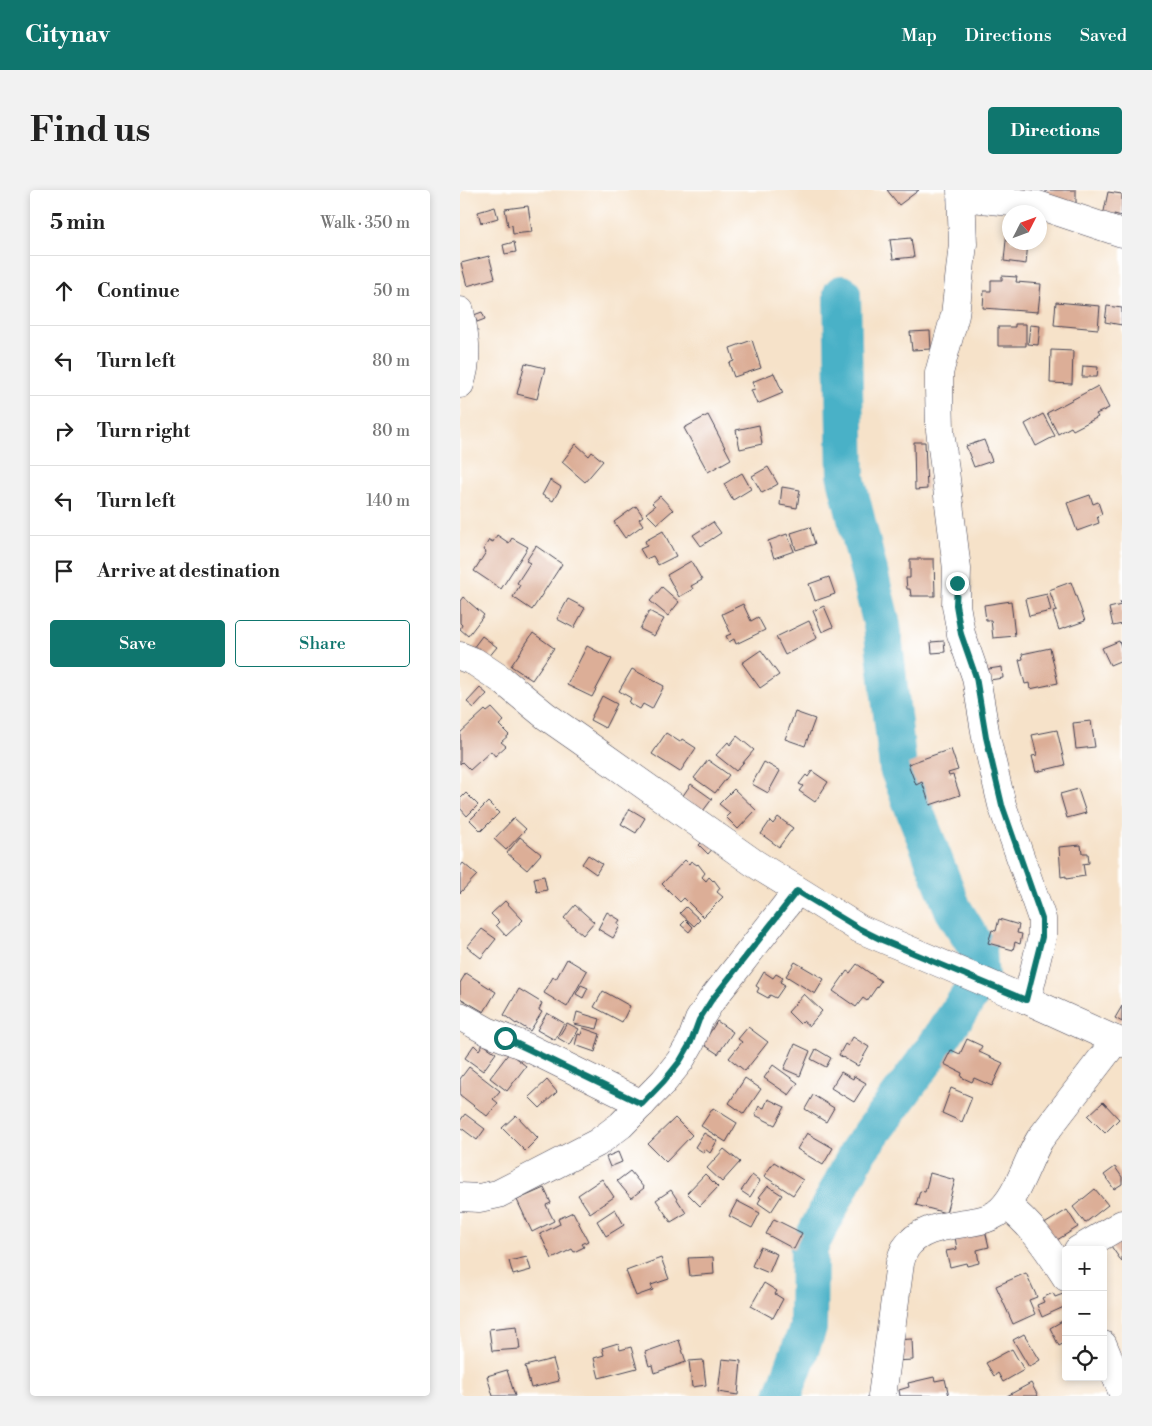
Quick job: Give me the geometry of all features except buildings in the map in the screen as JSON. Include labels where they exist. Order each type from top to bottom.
[{"type":"street","points":[[1026,1000],[1042,937],[1042,919],[1002,805],[986,737],[976,677],[961,634],[956,605],[957,569],[940,430],[939,374],[955,315],[963,244],[961,194],[1038,205],[1122,233]]},
{"type":"street","points":[[460,311],[466,352],[460,384]]},
{"type":"street","points":[[460,656],[475,662],[502,680],[546,716],[797,891],[875,936],[1119,1042],[1040,1138],[1006,1205],[996,1214],[984,1220],[934,1228],[918,1237],[905,1248],[900,1263],[882,1396]]},
{"type":"street","points":[[460,1197],[479,1198],[498,1194],[535,1177],[597,1143],[621,1126],[664,1081],[680,1061],[691,1042],[699,1020],[711,1001],[797,891]]},
{"type":"street","points":[[460,1016],[479,1027],[529,1048],[642,1104]]},
{"type":"street","points":[[1006,1205],[1019,1214],[1062,1257]]},
{"type":"street","points":[[1090,1246],[1122,1224]]},
{"type":"street","points":[[1107,1355],[1122,1391]]},
{"type":"waterway","points":[[783,1396],[808,1328],[809,1247],[859,1150],[931,1053],[980,980],[978,950],[953,909],[898,768],[882,625],[846,478],[842,294]]},
{"type":"route","points":[[505,1038],[642,1104],[680,1061],[691,1042],[699,1020],[711,1001],[797,891],[882,940],[1026,1000],[1042,937],[1042,919],[1016,851],[1002,805],[986,737],[976,677],[961,634],[956,605],[957,583]]}]
